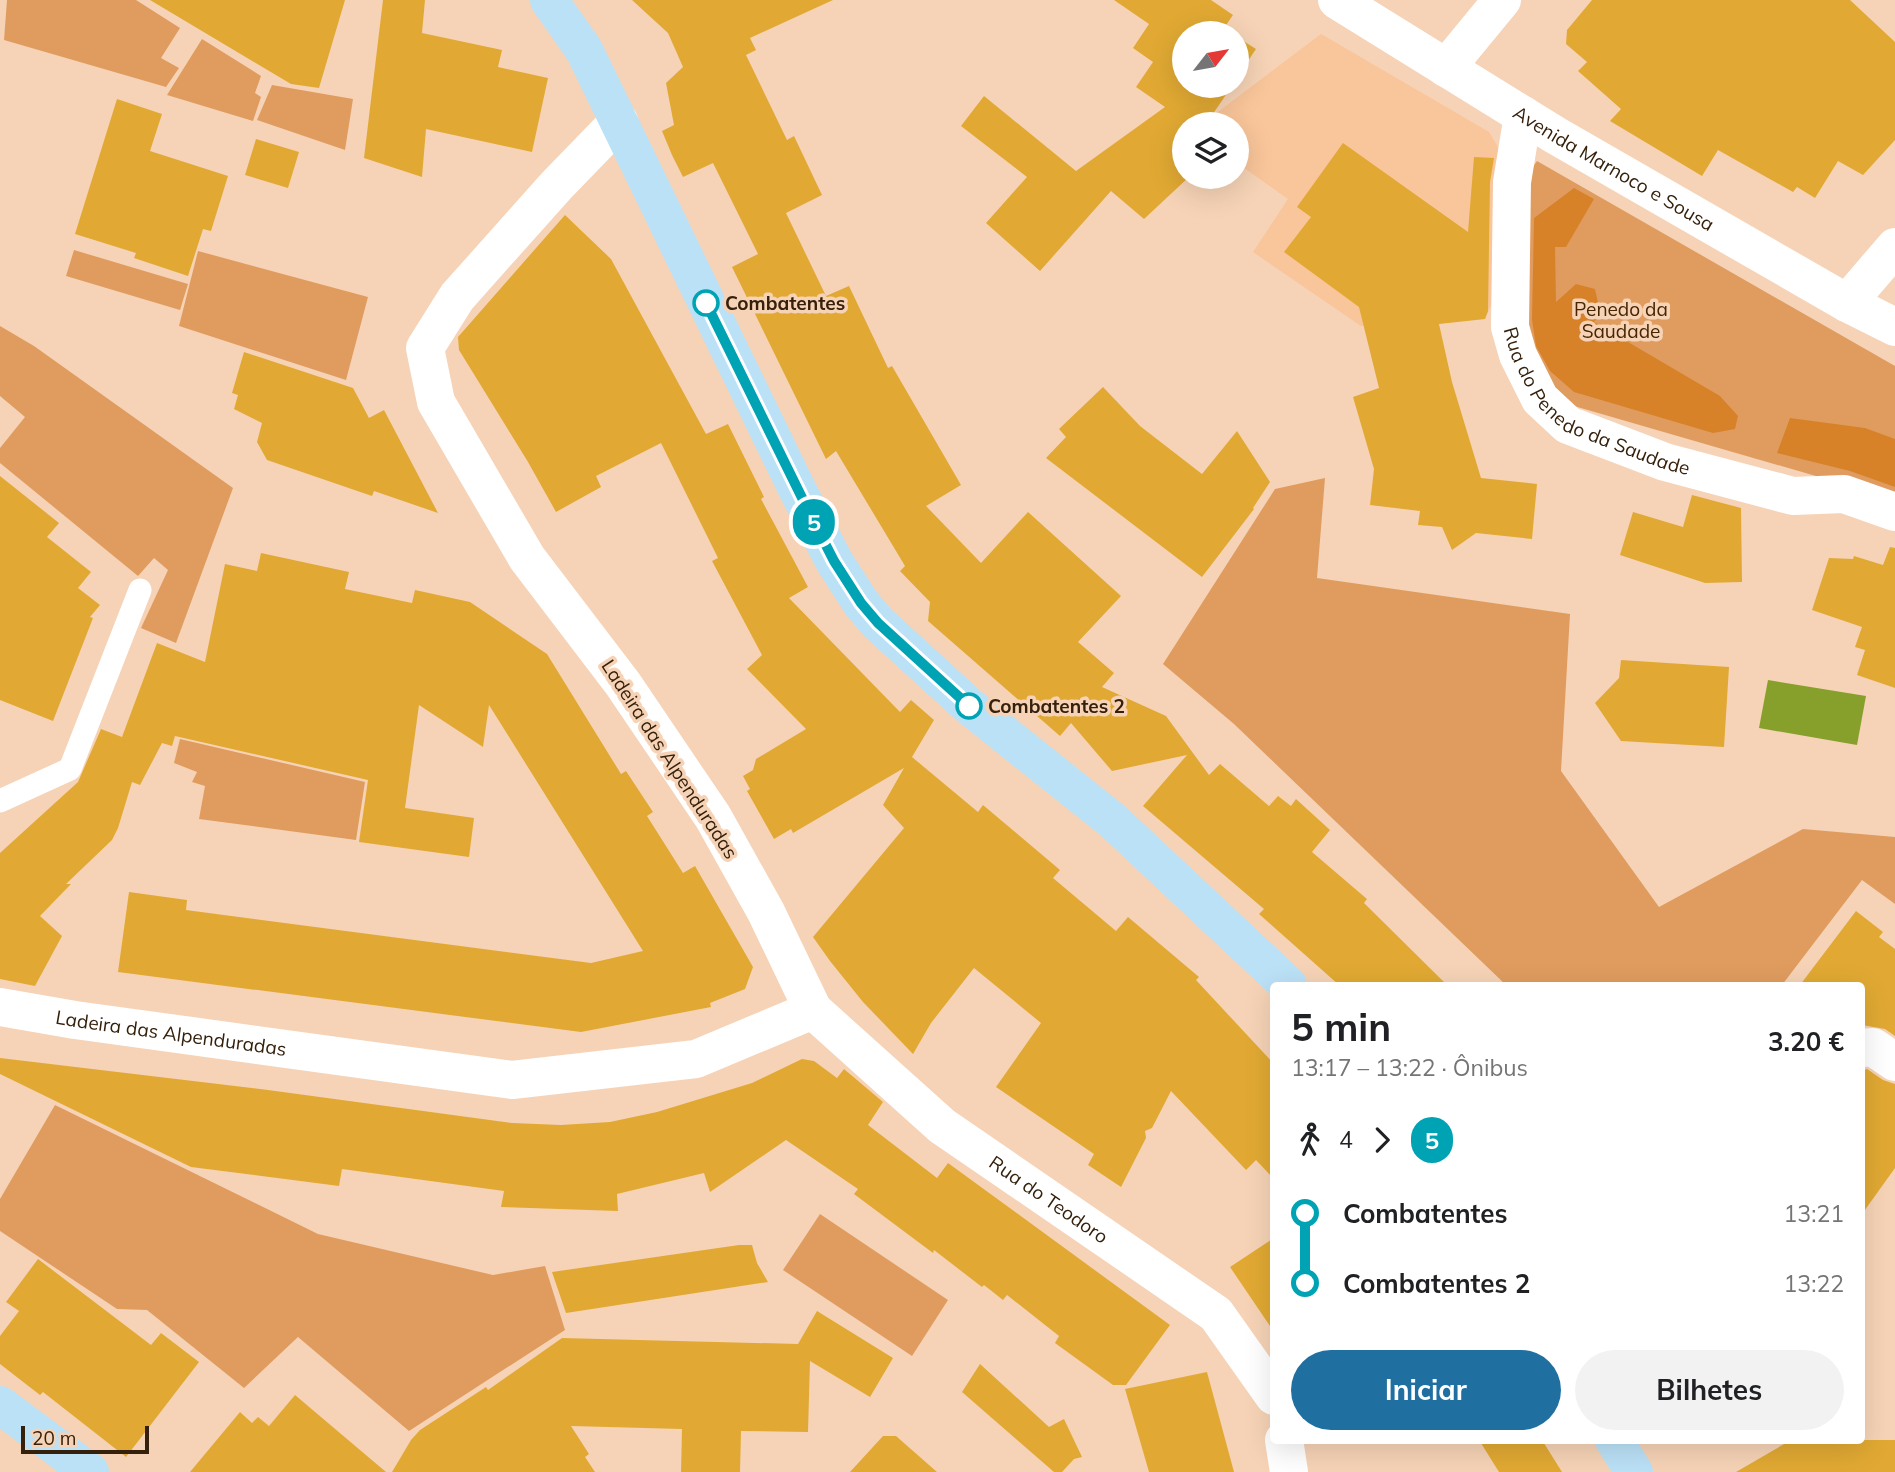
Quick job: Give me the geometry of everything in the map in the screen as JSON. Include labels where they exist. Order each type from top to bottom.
[{"type":"main road","points":[[549,0],[584,50],[798,491],[834,561],[861,603],[878,623],[969,706],[1113,821],[1285,982]]},
{"type":"main road","points":[[0,1405],[90,1472]]},
{"type":"main road","points":[[1616,1444],[1634,1472]]},
{"type":"street","name":"Avenida Marnoco e Sousa","points":[[1337,0],[1523,115],[1847,303],[1895,327]]},
{"type":"street","points":[[1446,68],[1503,0]]},
{"type":"street","name":"Rua do Penedo da Saudade","points":[[1523,115],[1511,182],[1510,327],[1518,355],[1540,399],[1568,425],[1665,462],[1793,496],[1844,494],[1895,512]]},
{"type":"street","name":"Ladeira das Alpenduradas","points":[[0,1007],[75,1020],[512,1080],[696,1059],[813,1010],[766,912],[712,817],[624,684],[527,558],[436,402],[425,348],[457,297],[556,186],[619,121]]},
{"type":"street","points":[[1847,303],[1895,247]]},
{"type":"street","name":"Rua do Teodoro","points":[[813,1010],[942,1126],[1216,1314],[1270,1390]]},
{"type":"street","points":[[1865,1048],[1873,1047],[1895,1062]]},
{"type":"street","points":[[1285,1444],[1289,1472]]},
{"type":"lane","points":[[0,801],[70,769],[140,590]]},
{"type":"shaded area","points":[[1321,34],[1489,132],[1499,149],[1497,292],[1485,319],[1361,326],[1253,252],[1288,199],[1249,171],[1249,112],[1218,112],[1236,98],[1250,98],[1250,88]]},
{"type":"shaded area","points":[[1574,188],[1594,199],[1566,247],[1555,247],[1556,302],[1576,284],[1595,289],[1600,312],[1594,322],[1720,396],[1738,416],[1735,429],[1713,433],[1574,392],[1550,371],[1536,346],[1532,320],[1534,218]]},
{"type":"shaded area","points":[[1790,418],[1865,428],[1895,439],[1895,487],[1850,471],[1777,453]]},
{"type":"shaded area","points":[[1768,680],[1866,696],[1857,745],[1759,728]]},
{"type":"green space","points":[[7,0],[136,0],[180,28],[161,58],[179,68],[166,87],[4,40]]},
{"type":"green space","points":[[202,39],[261,76],[255,93],[261,97],[253,121],[167,95]]},
{"type":"green space","points":[[272,85],[353,99],[345,150],[257,120]]},
{"type":"green space","name":"Penedo da Saudade","points":[[1537,161],[1895,366],[1895,499],[1574,406],[1558,398],[1529,350],[1525,178]]},
{"type":"green space","points":[[74,250],[188,284],[180,310],[66,276]]},
{"type":"green space","points":[[198,251],[368,297],[346,380],[179,326]]},
{"type":"green space","points":[[0,326],[34,346],[233,488],[176,643],[141,628],[168,570],[154,558],[138,576],[0,463],[0,448],[25,417],[0,396]]},
{"type":"green space","points":[[1325,478],[1317,578],[1570,614],[1561,771],[1659,907],[1803,829],[1895,837],[1895,904],[1862,880],[1784,982],[1503,982],[1234,724],[1163,664],[1275,489]]},
{"type":"green space","points":[[180,739],[365,782],[356,840],[199,819],[205,786],[192,782],[197,772],[174,763]]},
{"type":"green space","points":[[55,1105],[318,1234],[493,1275],[545,1266],[565,1330],[409,1431],[298,1337],[244,1388],[147,1310],[117,1309],[0,1231],[0,1199]]},
{"type":"green space","points":[[820,1214],[948,1300],[912,1356],[783,1270]]},
{"type":"building","points":[[150,0],[345,0],[319,88],[291,84]]},
{"type":"building","points":[[383,0],[425,0],[422,33],[502,50],[498,67],[548,78],[532,152],[426,129],[422,177],[364,158]]},
{"type":"building","points":[[632,0],[833,0],[750,38],[756,50],[746,55],[787,140],[794,136],[822,195],[786,213],[826,296],[849,286],[888,368],[892,366],[961,485],[926,506],[981,563],[1028,512],[1121,596],[1078,642],[1114,673],[1102,687],[1166,716],[1209,775],[1220,764],[1269,806],[1278,796],[1291,806],[1296,799],[1330,830],[1312,852],[1367,899],[1364,903],[1444,982],[1336,982],[1259,914],[1264,909],[1143,806],[1187,755],[1112,771],[1071,723],[1060,736],[928,621],[930,602],[900,571],[905,566],[836,451],[826,459],[732,267],[758,254],[713,163],[683,177],[672,155],[662,131],[674,125],[666,83],[683,67],[668,33]]},
{"type":"building","points":[[1114,0],[1211,0],[1233,15],[1229,21],[1172,21],[1172,98],[1224,98],[1214,112],[1172,112],[1172,189],[1176,189],[1144,219],[1111,191],[1040,271],[986,223],[1027,177],[961,126],[984,96],[1076,171],[1165,107],[1136,87],[1153,62],[1133,48],[1149,24]]},
{"type":"building","points":[[1592,0],[1850,0],[1895,42],[1895,140],[1863,175],[1838,161],[1815,198],[1797,187],[1793,192],[1718,150],[1702,176],[1610,121],[1621,109],[1578,71],[1587,62],[1566,44],[1567,30]]},
{"type":"building","points":[[1250,45],[1256,49],[1250,58]]},
{"type":"building","points":[[117,99],[162,114],[150,151],[228,176],[211,231],[203,229],[188,276],[134,258],[136,253],[75,234]]},
{"type":"building","points":[[256,139],[299,152],[288,188],[245,175]]},
{"type":"building","points":[[1343,143],[1468,232],[1474,157],[1494,158],[1490,182],[1488,311],[1485,319],[1439,324],[1452,382],[1481,478],[1537,484],[1532,539],[1476,533],[1452,550],[1442,527],[1418,525],[1420,511],[1370,505],[1374,469],[1353,397],[1379,388],[1359,307],[1284,252],[1311,217],[1297,207]]},
{"type":"building","points":[[565,215],[611,259],[706,434],[728,424],[764,497],[761,499],[808,587],[789,598],[900,712],[911,700],[934,720],[912,757],[978,812],[983,805],[1060,870],[1053,878],[1116,931],[1128,917],[1199,977],[1196,980],[1270,1060],[1270,1175],[1256,1160],[1246,1170],[1171,1091],[1152,1128],[1145,1131],[1146,1138],[1121,1187],[1088,1165],[1094,1154],[996,1087],[1041,1023],[974,968],[931,1023],[913,1054],[863,1002],[813,937],[904,828],[883,805],[904,768],[793,833],[791,829],[774,839],[747,791],[750,789],[743,776],[753,770],[756,759],[806,729],[747,669],[762,655],[712,561],[718,558],[661,443],[596,476],[601,487],[556,512],[459,350],[458,337]]},
{"type":"building","points":[[244,352],[353,388],[369,418],[384,410],[438,513],[374,491],[372,496],[267,460],[257,442],[262,423],[234,409],[238,395],[232,393]]},
{"type":"building","points":[[1103,387],[1140,426],[1202,474],[1237,431],[1270,482],[1254,509],[1202,577],[1046,458],[1066,437],[1059,429]]},
{"type":"building","points":[[0,476],[59,523],[47,537],[91,572],[78,588],[100,605],[90,617],[93,618],[53,721],[0,700]]},
{"type":"building","points":[[1692,495],[1741,508],[1742,582],[1705,583],[1620,555],[1633,512],[1683,527]]},
{"type":"building","points":[[1890,547],[1895,548],[1895,688],[1857,675],[1865,650],[1855,647],[1862,627],[1812,610],[1829,558],[1853,559],[1854,556],[1883,565]]},
{"type":"building","points":[[261,553],[349,572],[345,589],[412,603],[415,590],[470,602],[547,654],[621,774],[626,771],[653,812],[647,816],[683,873],[695,866],[753,967],[745,989],[710,1003],[711,1007],[581,1032],[118,972],[129,892],[187,900],[186,910],[591,963],[643,951],[489,705],[483,747],[419,705],[405,808],[474,818],[469,857],[359,842],[368,780],[175,736],[172,746],[162,743],[140,785],[132,782],[112,840],[66,884],[71,884],[40,916],[62,936],[35,986],[0,979],[0,853],[78,782],[101,729],[122,737],[157,643],[205,662],[225,564],[257,571]]},
{"type":"building","points":[[1621,660],[1729,667],[1724,747],[1621,741],[1595,703],[1619,678]]},
{"type":"building","points":[[1856,911],[1883,932],[1879,937],[1895,949],[1895,1036],[1885,1029],[1865,1026],[1865,982],[1802,982]]},
{"type":"building","points":[[0,1058],[512,1123],[561,1125],[610,1122],[657,1112],[752,1083],[802,1059],[814,1061],[837,1078],[844,1069],[883,1102],[868,1125],[937,1178],[948,1163],[1170,1325],[1126,1385],[1113,1385],[1055,1343],[1059,1336],[1007,1295],[1003,1300],[934,1250],[933,1253],[854,1194],[858,1189],[786,1140],[710,1192],[704,1173],[617,1194],[618,1211],[501,1207],[504,1191],[342,1169],[339,1186],[191,1167],[0,1074]]},
{"type":"building","points":[[1865,1070],[1895,1084],[1895,1168],[1865,1210]]},
{"type":"building","points":[[1270,1241],[1270,1326],[1230,1267]]},
{"type":"building","points":[[752,1245],[757,1263],[768,1282],[566,1313],[552,1272]]},
{"type":"building","points":[[38,1259],[151,1345],[161,1333],[199,1362],[126,1457],[43,1392],[40,1395],[0,1364],[0,1336],[19,1311],[6,1302]]},
{"type":"building","points":[[817,1311],[893,1358],[870,1397],[810,1361],[808,1432],[741,1431],[740,1472],[681,1472],[682,1429],[571,1426],[589,1454],[585,1457],[595,1472],[392,1472],[420,1430],[486,1387],[488,1390],[562,1338],[798,1344]]},
{"type":"building","points":[[980,1364],[1049,1427],[1064,1419],[1082,1457],[1074,1459],[1062,1472],[1054,1472],[962,1392]]},
{"type":"building","points":[[1207,1372],[1234,1472],[1149,1472],[1125,1389]]},
{"type":"building","points":[[295,1395],[386,1472],[190,1472],[240,1412],[252,1423],[258,1417],[269,1426]]},
{"type":"building","points":[[883,1436],[896,1436],[937,1472],[850,1472]]},
{"type":"building","points":[[1865,1440],[1895,1440],[1895,1472],[1736,1472],[1784,1444],[1865,1444]]},
{"type":"building","points":[[1482,1444],[1544,1444],[1562,1472],[1499,1472]]},
{"type":"bus line","name":"5","points":[[706,303],[834,561],[861,603],[878,623],[969,706]]},
{"type":"place","name":"Combatentes","points":[[706,303]]},
{"type":"place","name":"Combatentes 2","points":[[969,706]]}]
